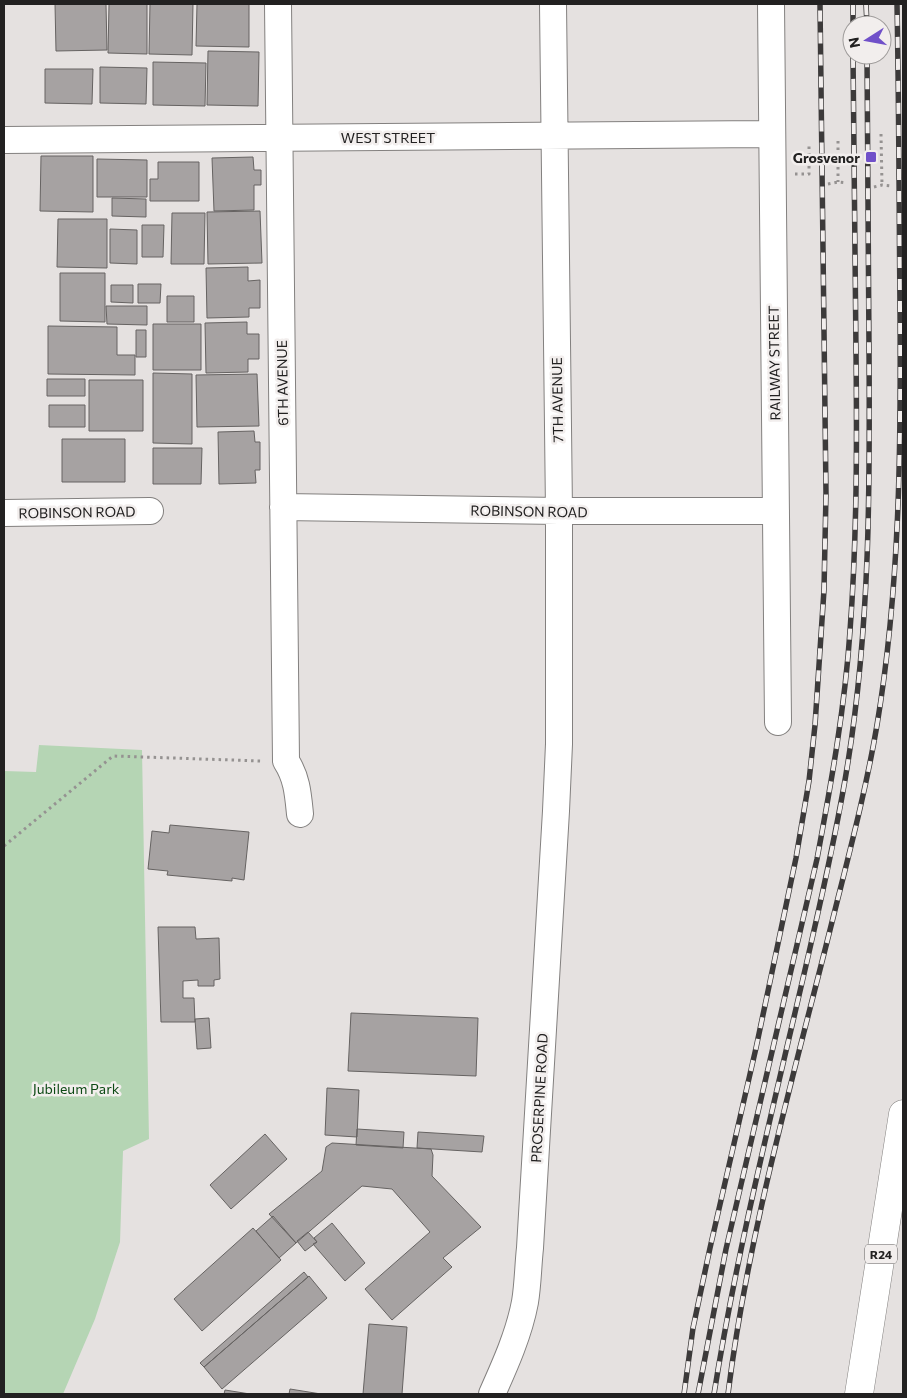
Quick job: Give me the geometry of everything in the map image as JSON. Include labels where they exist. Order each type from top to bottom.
[{"type":"main road","name":"R24","points":[[859,1394],[903,1114]]},
{"type":"street","name":"6TH AVENUE","points":[[278,4],[286,762]]},
{"type":"street","name":"7TH AVENUE","points":[[553,4],[559,511],[557,796]]},
{"type":"street","name":"RAILWAY STREET","points":[[771,4],[778,722]]},
{"type":"street","name":"WEST STREET","points":[[4,140],[772,134]]},
{"type":"street","name":"ROBINSON ROAD","points":[[283,507],[559,511],[776,511]]},
{"type":"street","name":"ROBINSON ROAD","points":[[4,513],[150,511]]},
{"type":"street","points":[[286,762],[294,773],[300,814]]},
{"type":"street","name":"PROSERPINE ROAD","points":[[492,1394],[507,1361],[525,1302],[530,1248],[557,796]]},
{"type":"path","points":[[881,134],[882,185]]},
{"type":"path","points":[[838,141],[838,182]]},
{"type":"path","points":[[828,184],[838,182],[847,184]]},
{"type":"path","points":[[874,187],[882,185],[892,186]]},
{"type":"path","points":[[4,846],[113,756],[286,762]]},
{"type":"green space","name":"Jubileum Park","points":[[39,745],[142,750],[149,1139],[123,1151],[120,1242],[95,1319],[63,1394],[4,1394],[4,771],[36,772]]},
{"type":"building","points":[[55,4],[106,4],[107,50],[56,51]]},
{"type":"building","points":[[109,4],[147,4],[147,54],[108,53]]},
{"type":"building","points":[[150,4],[193,4],[192,55],[149,54]]},
{"type":"building","points":[[197,4],[249,4],[249,47],[196,46]]},
{"type":"building","points":[[208,51],[259,52],[258,106],[207,105]]},
{"type":"building","points":[[153,62],[206,63],[205,106],[153,105]]},
{"type":"building","points":[[100,67],[147,68],[146,104],[100,103]]},
{"type":"building","points":[[45,69],[93,69],[92,104],[45,103]]},
{"type":"building","points":[[41,156],[93,156],[93,212],[40,211]]},
{"type":"building","points":[[253,157],[254,170],[261,170],[261,185],[254,185],[254,210],[214,211],[212,158]]},
{"type":"building","points":[[97,159],[147,160],[147,197],[97,197]]},
{"type":"building","points":[[158,162],[199,162],[199,201],[150,201],[150,179],[158,179]]},
{"type":"building","points":[[112,198],[146,199],[146,217],[112,216]]},
{"type":"building","points":[[260,211],[262,263],[208,264],[207,212]]},
{"type":"building","points":[[172,213],[205,213],[204,264],[171,264]]},
{"type":"building","points":[[58,219],[107,219],[107,268],[57,267]]},
{"type":"building","points":[[142,225],[164,225],[163,257],[142,257]]},
{"type":"building","points":[[110,229],[137,230],[137,264],[110,263]]},
{"type":"building","points":[[248,267],[248,281],[260,280],[260,308],[249,308],[249,317],[207,318],[206,268]]},
{"type":"building","points":[[60,273],[105,273],[105,322],[60,321]]},
{"type":"building","points":[[138,284],[161,284],[160,303],[138,303]]},
{"type":"building","points":[[111,285],[133,285],[133,303],[111,302]]},
{"type":"building","points":[[167,296],[194,296],[194,322],[167,322]]},
{"type":"building","points":[[106,306],[147,306],[147,325],[107,324]]},
{"type":"building","points":[[247,322],[247,334],[259,334],[259,359],[248,359],[248,372],[206,373],[205,323]]},
{"type":"building","points":[[153,324],[201,324],[201,370],[153,370]]},
{"type":"building","points":[[48,326],[117,327],[117,355],[135,355],[135,375],[48,374]]},
{"type":"building","points":[[136,330],[146,330],[146,357],[136,357]]},
{"type":"building","points":[[153,373],[192,374],[192,444],[153,443]]},
{"type":"building","points":[[257,374],[259,426],[197,427],[196,375]]},
{"type":"building","points":[[47,379],[85,379],[85,396],[47,396]]},
{"type":"building","points":[[89,380],[143,380],[143,431],[89,431]]},
{"type":"building","points":[[49,405],[85,405],[85,427],[49,427]]},
{"type":"building","points":[[254,431],[255,442],[260,442],[260,470],[255,470],[256,483],[219,484],[218,432]]},
{"type":"building","points":[[62,439],[125,439],[125,482],[62,482]]},
{"type":"building","points":[[153,448],[202,448],[201,484],[153,484]]},
{"type":"building","points":[[170,825],[249,832],[244,880],[232,878],[232,881],[167,875],[168,871],[148,869],[152,831],[169,833]]},
{"type":"building","points":[[158,927],[195,927],[196,939],[219,938],[220,979],[214,980],[214,986],[198,986],[198,980],[183,981],[183,998],[194,998],[195,1022],[161,1022]]},
{"type":"building","points":[[351,1013],[478,1018],[476,1076],[348,1071]]},
{"type":"building","points":[[209,1018],[211,1048],[197,1049],[195,1019]]},
{"type":"building","points":[[327,1088],[359,1090],[357,1137],[325,1135]]},
{"type":"building","points":[[357,1129],[404,1132],[403,1148],[356,1145]]},
{"type":"building","points":[[418,1132],[484,1136],[482,1152],[417,1148]]},
{"type":"building","points":[[265,1134],[287,1159],[231,1209],[210,1185]]},
{"type":"building","points":[[332,1143],[431,1149],[433,1155],[432,1176],[481,1227],[443,1258],[452,1267],[392,1320],[365,1289],[430,1232],[392,1189],[362,1186],[296,1243],[269,1214],[322,1171],[326,1147]]},
{"type":"building","points":[[273,1216],[296,1243],[279,1258],[256,1231]]},
{"type":"building","points":[[332,1223],[365,1263],[345,1281],[313,1244],[317,1242],[314,1238]]},
{"type":"building","points":[[253,1228],[281,1260],[202,1331],[174,1299]]},
{"type":"building","points":[[308,1232],[317,1242],[305,1251],[297,1241]]},
{"type":"building","points":[[304,1272],[308,1277],[204,1367],[200,1363]]},
{"type":"building","points":[[309,1276],[327,1298],[222,1389],[204,1367]]},
{"type":"building","points":[[369,1324],[407,1327],[402,1394],[363,1394]]},
{"type":"building","points":[[290,1389],[321,1394],[289,1394]]},
{"type":"building","points":[[225,1390],[250,1394],[224,1394]]},
{"type":"railway","points":[[684,1394],[693,1328],[756,1048],[796,858],[809,781],[815,725],[824,590],[826,494],[820,4]]},
{"type":"railway","points":[[853,4],[853,15]]},
{"type":"railway","points":[[866,4],[867,15]]},
{"type":"railway","points":[[728,1394],[747,1274],[773,1154],[862,798],[873,749],[885,673],[895,569],[900,413],[897,4]]},
{"type":"railway","points":[[698,1394],[726,1249],[817,859],[845,688],[854,561],[856,491],[853,65]]},
{"type":"railway","points":[[714,1394],[746,1226],[830,856],[848,762],[861,659],[869,504],[867,65]]},
{"type":"place","name":"Grosvenor","points":[[871,157]]}]
